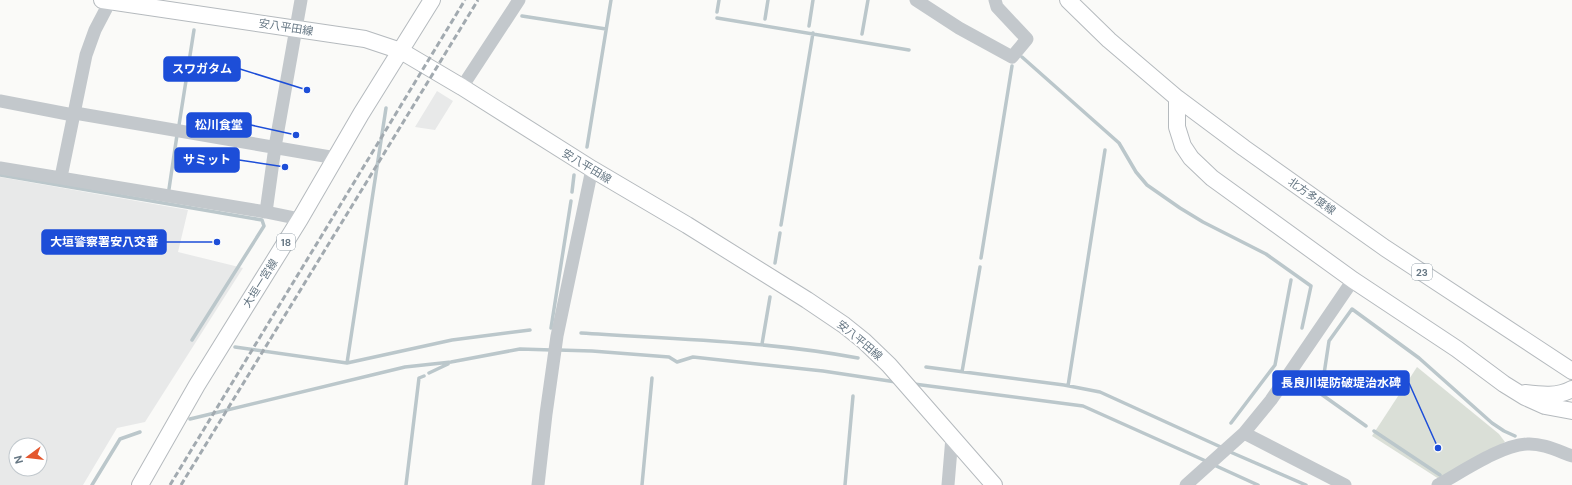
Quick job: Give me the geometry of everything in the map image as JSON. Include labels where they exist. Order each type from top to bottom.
[{"type":"main road","name":"安八平田線","points":[[105,0],[249,21],[295,30],[365,39],[401,51],[462,87],[592,169],[679,220],[807,300],[849,329],[889,365],[994,485]]},
{"type":"main road","name":"大垣一宮線","points":[[140,485],[197,385],[300,219],[361,114],[432,0]]},
{"type":"main road","name":"北方多度線","points":[[1068,0],[1109,40],[1177,98],[1268,166],[1385,248],[1572,371]]},
{"type":"main road","points":[[1177,98],[1177,127],[1183,146],[1190,158],[1212,178],[1353,280],[1457,349],[1504,384],[1525,397],[1545,406],[1572,411]]},
{"type":"main road","points":[[1504,384],[1526,393],[1547,396],[1572,389]]},
{"type":"street","points":[[61,177],[86,55],[95,30],[106,9],[105,0]]},
{"type":"street","points":[[266,212],[275,147],[301,0]]},
{"type":"street","points":[[462,87],[519,0]]},
{"type":"street","points":[[916,0],[959,28],[1012,57],[1027,39],[997,6],[995,0]]},
{"type":"street","points":[[0,101],[336,158]]},
{"type":"street","points":[[0,168],[61,177],[300,219]]},
{"type":"street","points":[[538,485],[557,336],[592,169]]},
{"type":"street","points":[[1186,485],[1244,433],[1271,400],[1353,280]]},
{"type":"street","points":[[1244,433],[1345,485]]},
{"type":"street","points":[[948,485],[952,436]]},
{"type":"street","points":[[1438,485],[1510,446],[1528,444],[1544,447],[1572,456]]},
{"type":"shaded area","points":[[437,91],[453,101],[435,130],[415,127]]},
{"type":"shaded area","points":[[0,177],[188,210],[178,252],[243,268],[145,422],[117,428],[83,485],[0,485]]},
{"type":"shaded area","points":[[1417,367],[1499,434],[1505,442],[1439,479],[1372,436]]},
{"type":"waterway","points":[[587,147],[611,0]]},
{"type":"waterway","points":[[717,12],[719,0]]},
{"type":"waterway","points":[[765,19],[768,0]]},
{"type":"waterway","points":[[809,26],[813,0]]},
{"type":"waterway","points":[[862,34],[868,0]]},
{"type":"waterway","points":[[522,16],[606,29]]},
{"type":"waterway","points":[[717,18],[909,50]]},
{"type":"waterway","points":[[179,125],[194,30]]},
{"type":"waterway","points":[[781,225],[813,33]]},
{"type":"waterway","points":[[1022,57],[1119,143],[1136,172],[1147,185],[1203,222],[1266,254],[1311,286],[1302,328]]},
{"type":"waterway","points":[[981,258],[1012,66]]},
{"type":"waterway","points":[[347,363],[386,108]]},
{"type":"waterway","points":[[169,189],[177,135]]},
{"type":"waterway","points":[[1068,386],[1105,150]]},
{"type":"waterway","points":[[0,175],[262,220],[264,226],[192,340]]},
{"type":"waterway","points":[[572,192],[574,175]]},
{"type":"waterway","points":[[551,328],[571,201]]},
{"type":"waterway","points":[[775,263],[780,233]]},
{"type":"waterway","points":[[962,372],[980,267]]},
{"type":"waterway","points":[[1231,423],[1275,365],[1291,280]]},
{"type":"waterway","points":[[762,344],[770,297]]},
{"type":"waterway","points":[[1366,426],[1321,394],[1329,341],[1352,309],[1419,358],[1492,423],[1515,436]]},
{"type":"waterway","points":[[235,347],[347,363],[452,340],[530,330]]},
{"type":"waterway","points":[[581,333],[755,344],[824,352],[858,358]]},
{"type":"waterway","points":[[190,419],[405,367],[451,362],[520,349],[552,350]]},
{"type":"waterway","points":[[558,350],[669,357],[677,362],[693,357],[823,371],[896,382]]},
{"type":"waterway","points":[[429,373],[448,364]]},
{"type":"waterway","points":[[926,367],[1064,385],[1100,392],[1223,448]]},
{"type":"waterway","points":[[406,485],[419,378],[424,376]]},
{"type":"waterway","points":[[642,485],[652,378]]},
{"type":"waterway","points":[[914,384],[1083,406],[1208,462]]},
{"type":"waterway","points":[[845,485],[853,396]]},
{"type":"waterway","points":[[1374,431],[1440,475]]},
{"type":"waterway","points":[[92,485],[120,439],[140,432]]},
{"type":"waterway","points":[[1228,451],[1306,485]]},
{"type":"waterway","points":[[1214,465],[1258,485]]},
{"type":"railway","points":[[170,485],[465,0]]},
{"type":"railway","points":[[181,485],[478,0]]},
{"type":"place","name":"スワガタム","points":[[307,90]]},
{"type":"place","name":"松川食堂","points":[[296,135]]},
{"type":"place","name":"サミット","points":[[285,167]]},
{"type":"place","name":"大垣警察署安八交番","points":[[217,242]]},
{"type":"place","name":"長良川堤防破堤治水碑","points":[[1438,448]]}]
